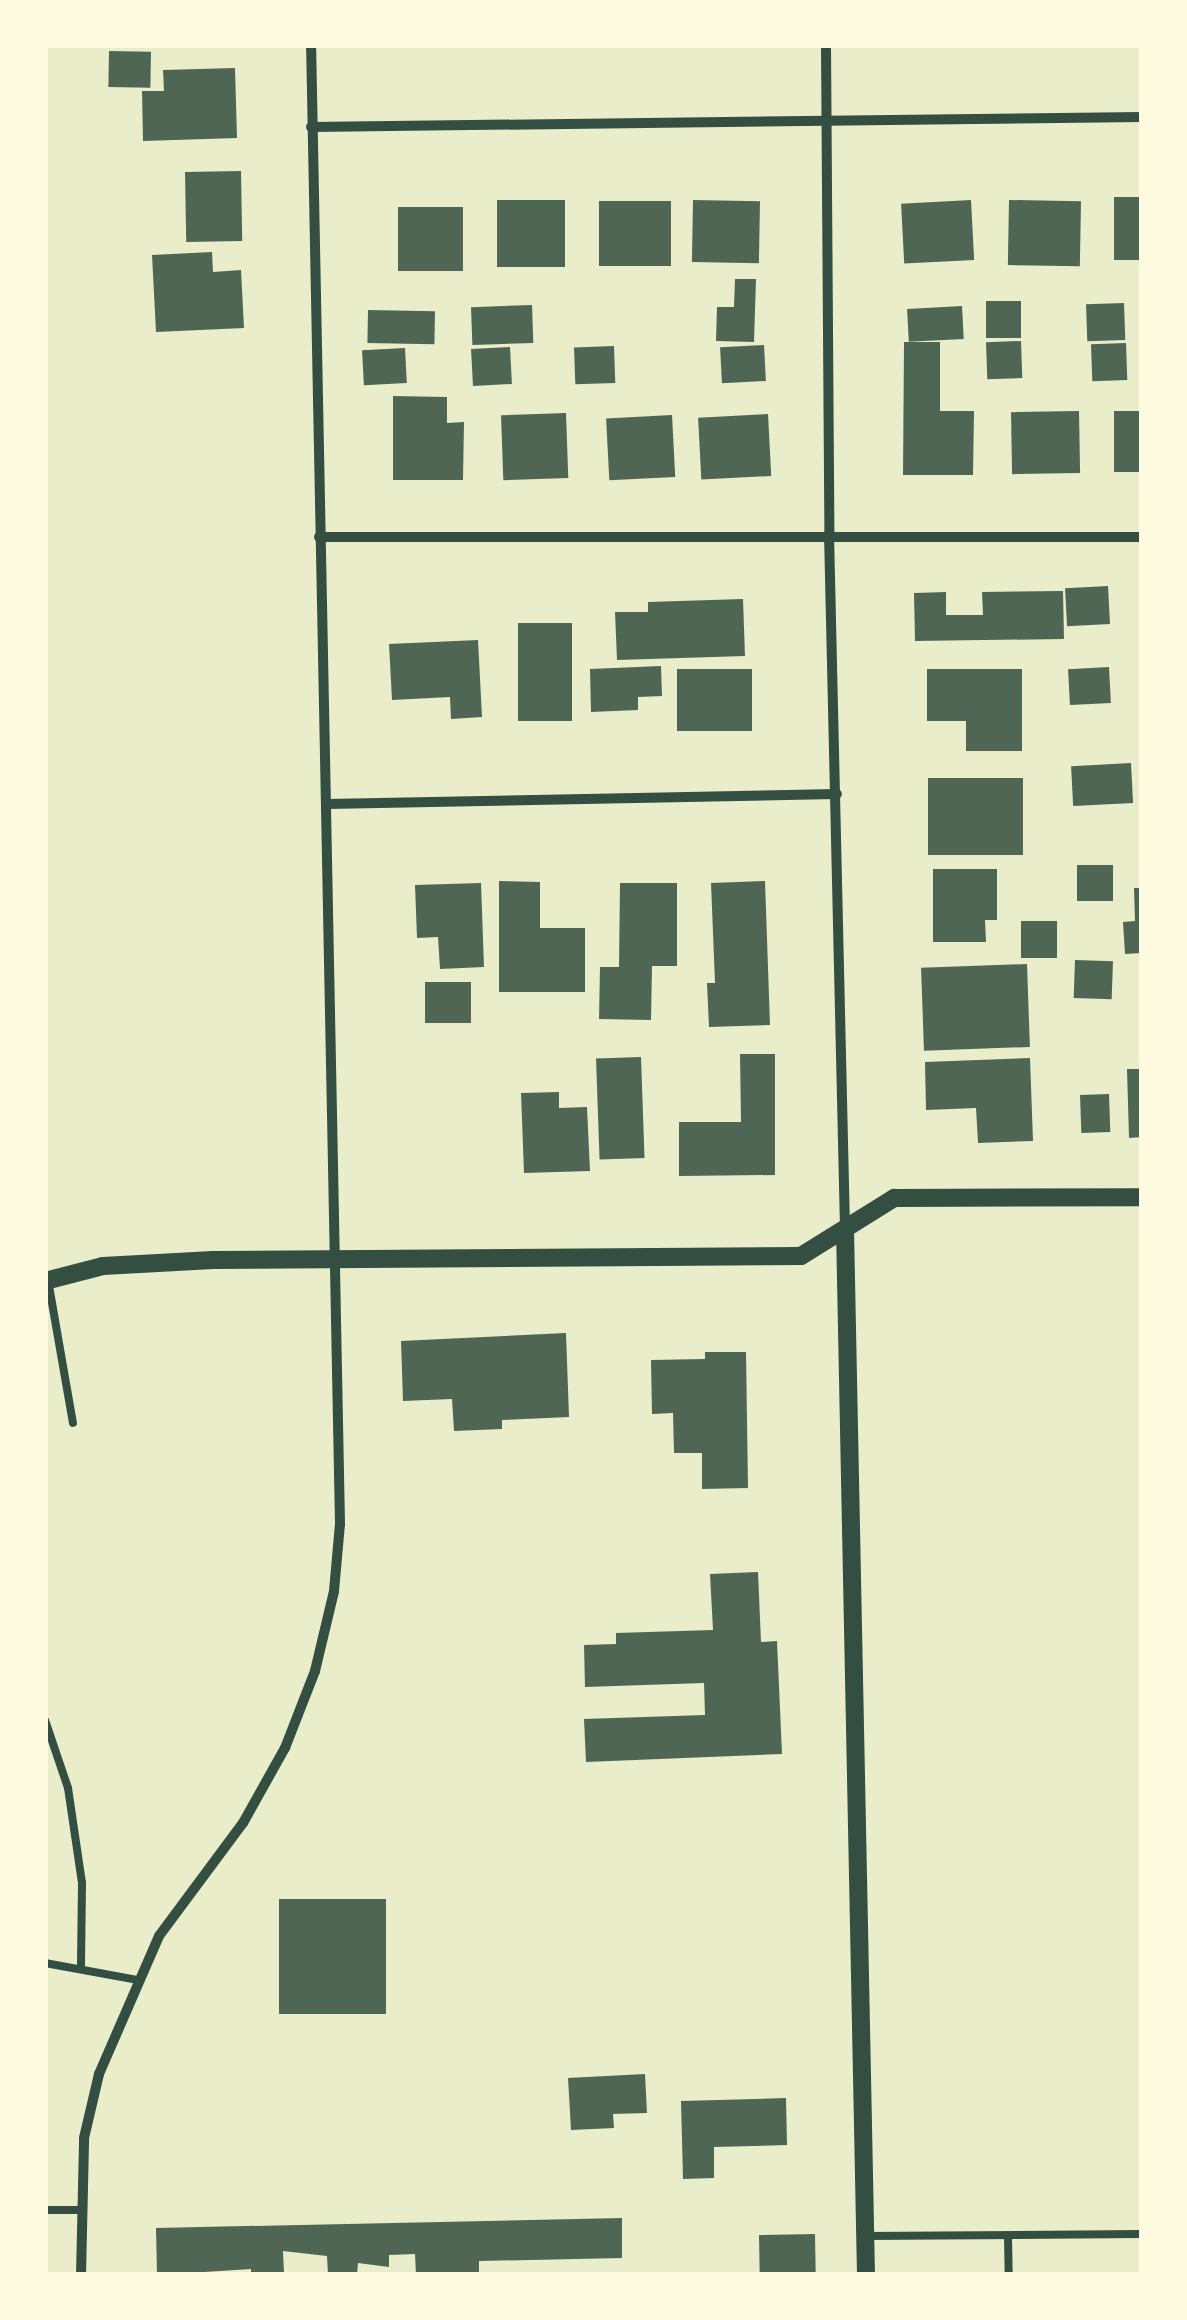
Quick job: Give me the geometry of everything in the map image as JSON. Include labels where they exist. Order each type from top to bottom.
[{"type":"street","points":[[80,2275],[92,2104],[138,1980],[159,1936],[243,1823],[285,1748],[315,1672],[334,1590],[340,1524],[331,1262],[328,804],[319,538],[311,45]]},
{"type":"street","points":[[826,45],[829,534],[866,2275]]},
{"type":"street","points":[[312,128],[1142,117]]},
{"type":"street","points":[[319,538],[1142,536]]},
{"type":"street","points":[[328,804],[837,794]]},
{"type":"street","points":[[46,1280],[103,1266],[801,1256],[894,1198],[1142,1196]]},
{"type":"lane","points":[[46,1280],[73,1423]]},
{"type":"lane","points":[[45,1720],[68,1788],[82,1883],[81,1966]]},
{"type":"lane","points":[[45,1963],[81,1966],[138,1980]]},
{"type":"lane","points":[[45,2210],[82,2210]]},
{"type":"lane","points":[[866,2236],[1142,2234]]},
{"type":"lane","points":[[1008,2236],[1009,2275]]},
{"type":"building","points":[[109,51],[151,52],[150,88],[108,87]]},
{"type":"building","points":[[235,68],[237,138],[143,141],[142,91],[164,91],[163,70]]},
{"type":"building","points":[[241,171],[242,241],[186,242],[185,172]]},
{"type":"building","points":[[1114,197],[1142,197],[1142,260],[1114,260]]},
{"type":"building","points":[[497,200],[565,200],[565,267],[497,267]]},
{"type":"building","points":[[693,200],[760,201],[759,263],[692,262]]},
{"type":"building","points":[[971,200],[974,260],[904,264],[901,204]]},
{"type":"building","points":[[1009,200],[1081,201],[1080,266],[1008,265]]},
{"type":"building","points":[[599,201],[671,201],[671,266],[599,266]]},
{"type":"building","points":[[398,207],[463,207],[463,271],[398,271]]},
{"type":"building","points":[[212,252],[213,272],[241,270],[244,328],[156,332],[152,255]]},
{"type":"building","points":[[735,279],[756,279],[754,342],[716,341],[717,307],[734,307]]},
{"type":"building","points":[[986,301],[1021,301],[1021,338],[986,338]]},
{"type":"building","points":[[1124,303],[1125,340],[1087,341],[1086,304]]},
{"type":"building","points":[[532,305],[533,343],[472,345],[471,307]]},
{"type":"building","points":[[962,306],[964,339],[909,342],[907,309]]},
{"type":"building","points":[[368,310],[435,311],[434,344],[367,343]]},
{"type":"building","points":[[1021,341],[1022,378],[987,379],[986,342]]},
{"type":"building","points":[[904,342],[940,342],[940,411],[974,411],[973,475],[903,475]]},
{"type":"building","points":[[1126,343],[1127,380],[1092,381],[1091,344]]},
{"type":"building","points":[[764,345],[766,381],[722,383],[720,347]]},
{"type":"building","points":[[614,346],[615,383],[575,384],[574,347]]},
{"type":"building","points":[[510,347],[512,384],[473,386],[471,349]]},
{"type":"building","points":[[405,348],[407,383],[364,385],[362,350]]},
{"type":"building","points":[[393,396],[447,397],[447,423],[464,422],[463,480],[393,480]]},
{"type":"building","points":[[1079,411],[1080,473],[1012,474],[1011,412]]},
{"type":"building","points":[[1114,411],[1142,411],[1142,472],[1114,472]]},
{"type":"building","points":[[566,413],[568,478],[503,480],[501,415]]},
{"type":"building","points":[[768,414],[771,476],[701,480],[698,418]]},
{"type":"building","points":[[672,415],[675,477],[609,480],[606,418]]},
{"type":"building","points":[[1108,586],[1110,624],[1067,626],[1065,588]]},
{"type":"building","points":[[1063,591],[1064,639],[915,641],[914,593],[946,592],[946,615],[983,615],[982,592]]},
{"type":"building","points":[[743,599],[745,656],[617,660],[615,612],[648,612],[648,602]]},
{"type":"building","points":[[518,623],[572,623],[572,721],[518,721]]},
{"type":"building","points":[[478,640],[482,717],[451,719],[450,697],[392,700],[389,644]]},
{"type":"building","points":[[661,666],[662,696],[638,697],[638,710],[591,712],[590,669]]},
{"type":"building","points":[[1109,667],[1111,703],[1070,705],[1068,669]]},
{"type":"building","points":[[677,669],[752,669],[752,731],[677,731]]},
{"type":"building","points":[[927,669],[1022,669],[1022,751],[966,751],[966,721],[927,721]]},
{"type":"building","points":[[1131,763],[1133,803],[1073,806],[1071,766]]},
{"type":"building","points":[[928,778],[1023,778],[1023,855],[928,855]]},
{"type":"building","points":[[1077,865],[1113,865],[1113,901],[1077,901]]},
{"type":"building","points":[[933,869],[997,869],[997,920],[985,920],[986,942],[933,942]]},
{"type":"building","points":[[499,881],[540,882],[540,928],[585,928],[585,992],[499,992]]},
{"type":"building","points":[[765,881],[770,1025],[709,1027],[707,983],[715,983],[711,883]]},
{"type":"building","points":[[481,883],[484,967],[440,969],[438,937],[417,938],[415,885]]},
{"type":"building","points":[[620,883],[677,883],[677,966],[652,966],[651,1020],[599,1019],[600,967],[619,967]]},
{"type":"building","points":[[1134,888],[1142,888],[1142,953],[1125,954],[1123,922],[1135,921]]},
{"type":"building","points":[[1021,921],[1057,921],[1057,958],[1021,958]]},
{"type":"building","points":[[1075,960],[1113,961],[1112,999],[1074,998]]},
{"type":"building","points":[[1027,964],[1030,1047],[924,1051],[921,968]]},
{"type":"building","points":[[425,982],[471,982],[471,1023],[425,1023]]},
{"type":"building","points":[[740,1054],[775,1054],[775,1175],[679,1176],[679,1122],[741,1122]]},
{"type":"building","points":[[641,1057],[645,1158],[600,1160],[596,1059]]},
{"type":"building","points":[[1030,1058],[1033,1141],[978,1143],[976,1108],[926,1110],[925,1062]]},
{"type":"building","points":[[1127,1069],[1142,1069],[1142,1137],[1129,1138]]},
{"type":"building","points":[[559,1092],[559,1108],[587,1107],[590,1171],[524,1173],[521,1093]]},
{"type":"building","points":[[1109,1094],[1110,1132],[1081,1133],[1080,1095]]},
{"type":"building","points":[[566,1333],[569,1417],[502,1420],[502,1429],[454,1431],[452,1399],[403,1401],[401,1341]]},
{"type":"building","points":[[705,1352],[746,1352],[748,1488],[702,1489],[702,1453],[674,1453],[673,1413],[652,1414],[651,1360],[705,1359]]},
{"type":"building","points":[[758,1572],[761,1642],[777,1641],[782,1754],[586,1762],[584,1719],[705,1715],[704,1683],[585,1687],[584,1645],[616,1644],[616,1633],[713,1630],[710,1574]]},
{"type":"building","points":[[279,1899],[386,1899],[386,2014],[279,2014]]},
{"type":"building","points":[[645,2074],[647,2113],[613,2114],[614,2128],[571,2130],[568,2078]]},
{"type":"building","points":[[786,2098],[787,2145],[714,2147],[714,2178],[683,2179],[681,2101]]},
{"type":"building","points":[[622,2218],[622,2258],[479,2261],[479,2275],[416,2275],[415,2254],[389,2255],[389,2267],[358,2263],[357,2275],[328,2275],[327,2256],[283,2251],[284,2273],[276,2275],[251,2275],[251,2269],[157,2275],[156,2228]]},
{"type":"building","points":[[815,2234],[816,2275],[760,2275],[759,2235]]}]
